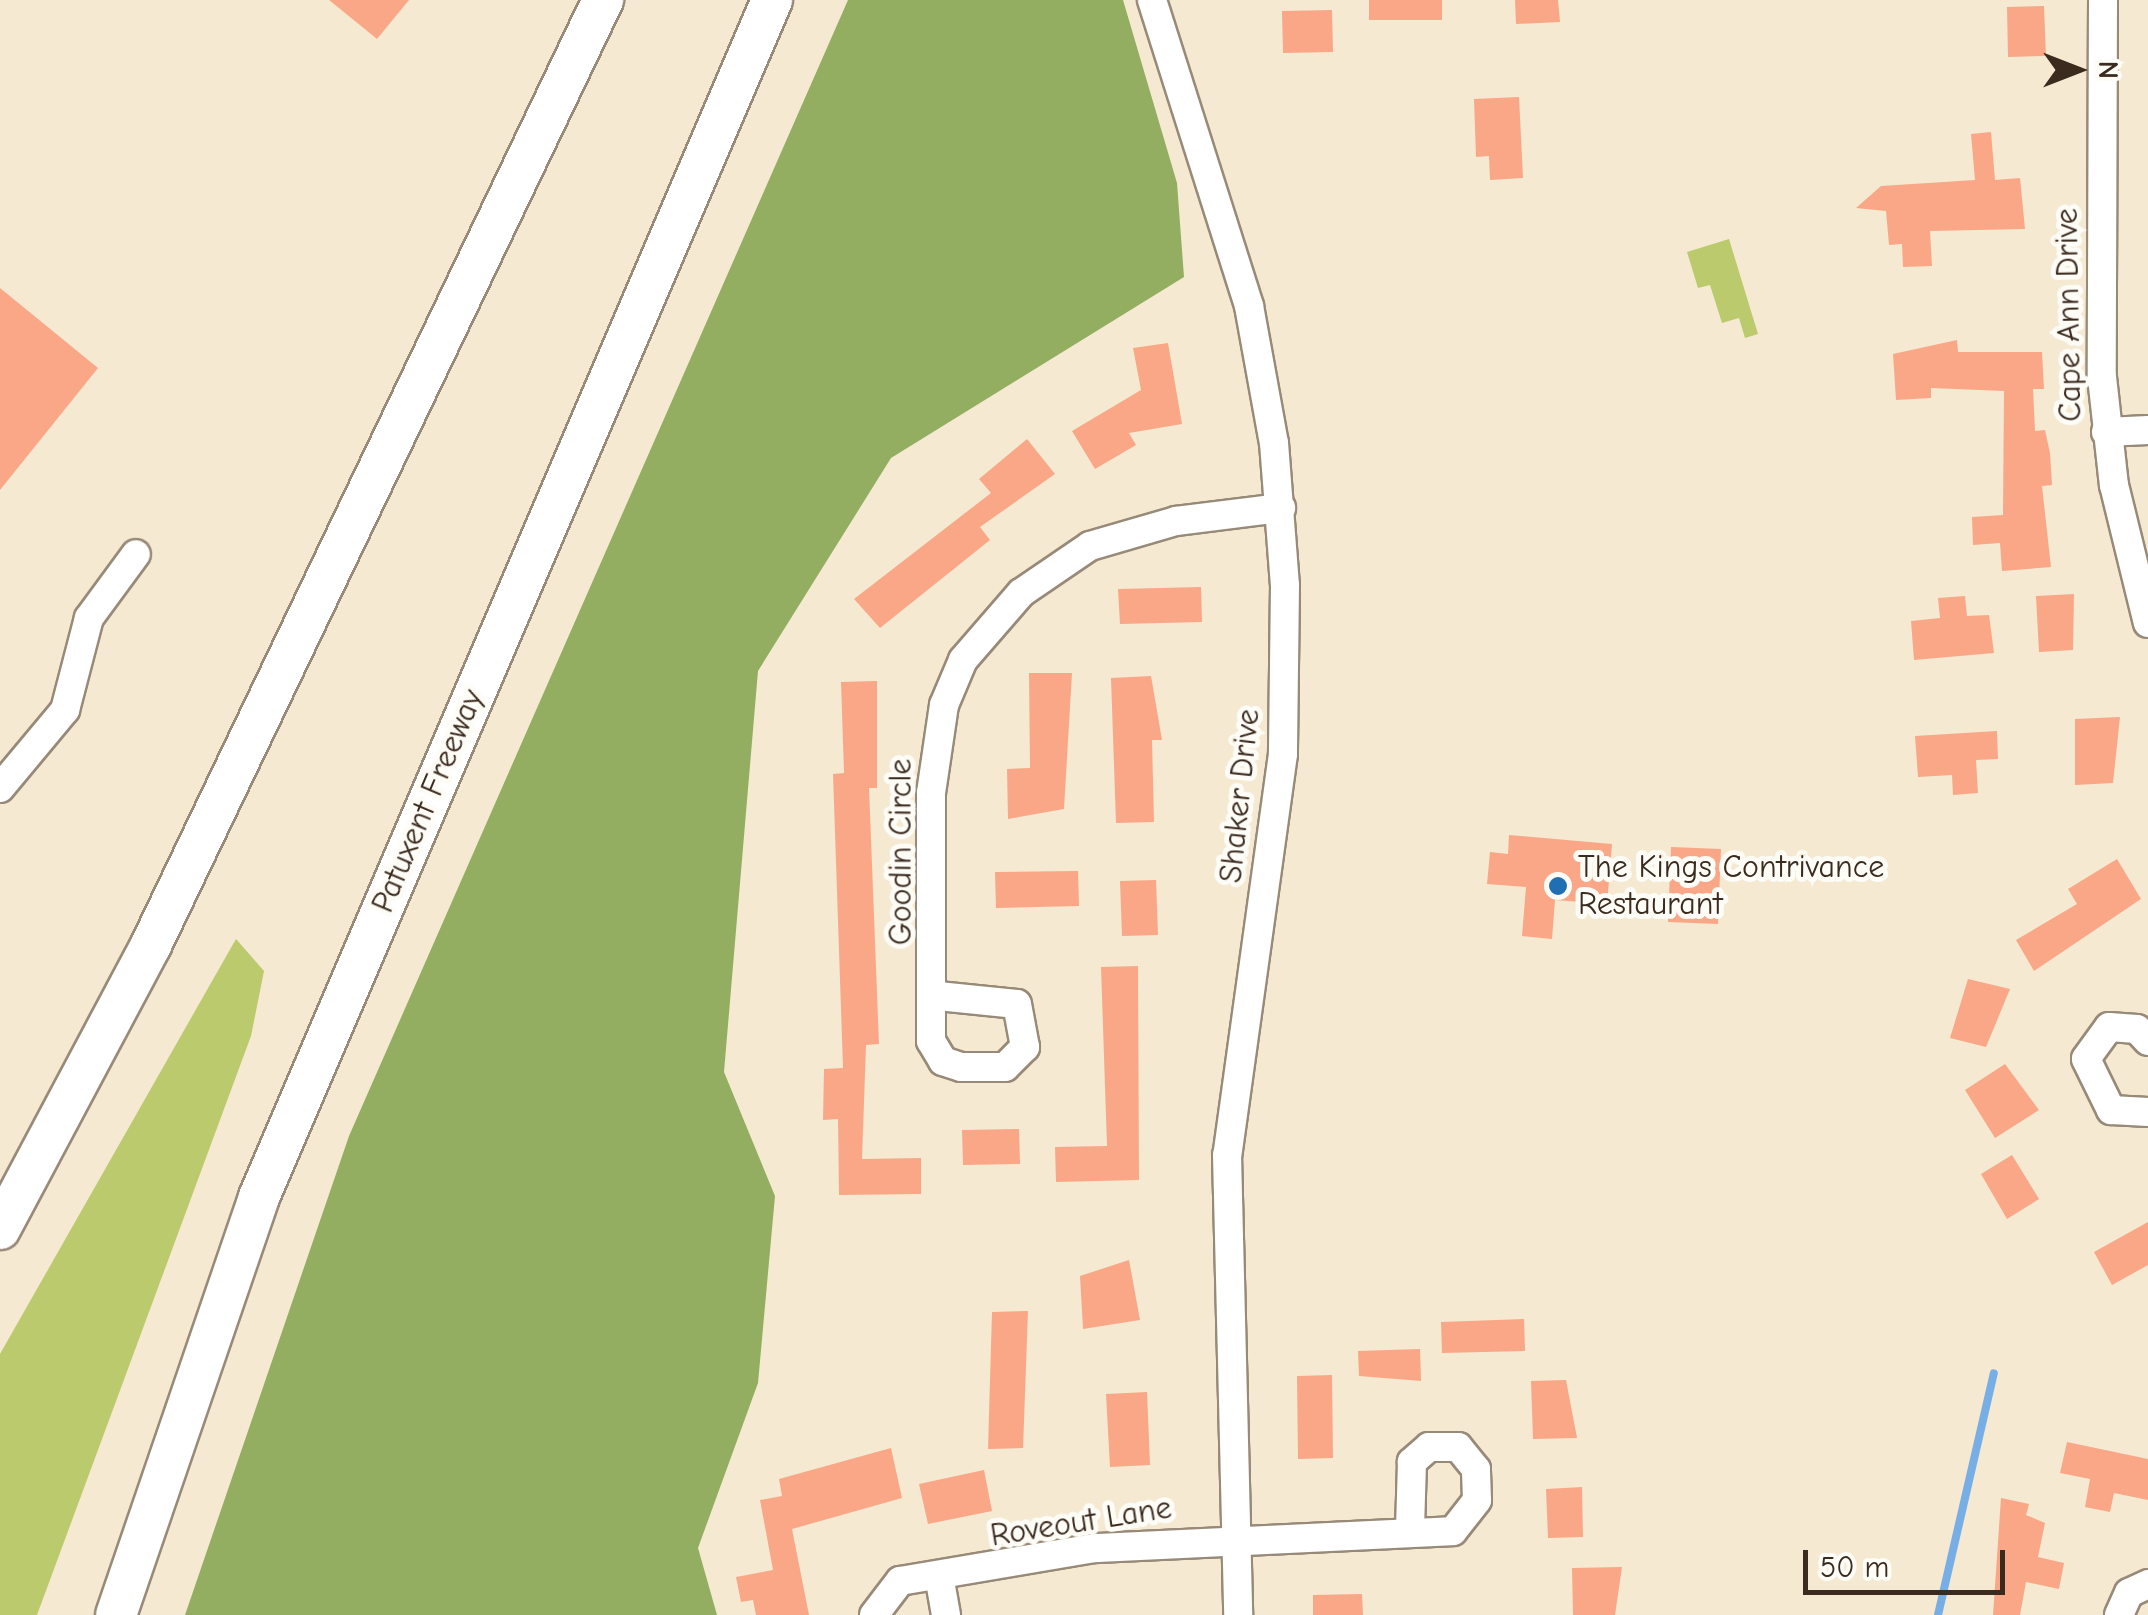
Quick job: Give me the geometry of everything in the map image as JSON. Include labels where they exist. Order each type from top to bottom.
[{"type":"highway","points":[[0,1229],[151,945],[603,0]]},
{"type":"highway","name":"Patuxent Freeway","points":[[116,1615],[258,1197],[773,0]]},
{"type":"street","name":"Shaker Drive","points":[[1152,0],[1249,306],[1281,508],[1283,754],[1226,1155],[1238,1615]]},
{"type":"street","name":"Cape Ann Drive","points":[[2102,0],[2106,432],[2148,623]]},
{"type":"street","points":[[2106,432],[2148,430]]},
{"type":"street","name":"Goodin Circle","points":[[938,996],[931,794],[944,705],[963,660],[1020,593],[1090,546],[1176,521],[1281,508]]},
{"type":"street","points":[[0,788],[65,710],[84,630],[136,554]]},
{"type":"street","points":[[2148,1041],[2137,1028],[2109,1027],[2086,1059],[2111,1110],[2148,1112]]},
{"type":"street","name":"Roveout Lane","points":[[874,1615],[900,1581],[940,1582],[1096,1548],[1410,1530]]},
{"type":"street","points":[[940,1582],[946,1615]]},
{"type":"street","points":[[2119,1615],[2129,1592],[2148,1584]]},
{"type":"green space","points":[[848,0],[1123,0],[1177,183],[1184,277],[891,458],[758,671],[724,1072],[775,1196],[758,1383],[698,1548],[717,1615],[185,1615],[349,1136]]},
{"type":"green space","points":[[1729,239],[1758,334],[1745,338],[1739,318],[1722,323],[1710,285],[1698,288],[1687,252]]},
{"type":"green space","points":[[236,939],[264,971],[251,1036],[37,1615],[0,1615],[0,1354]]},
{"type":"building","points":[[329,0],[409,0],[377,39]]},
{"type":"building","points":[[1369,0],[1442,0],[1442,20],[1369,20]]},
{"type":"building","points":[[1515,0],[1558,0],[1560,22],[1516,24]]},
{"type":"building","points":[[2044,6],[2046,56],[2008,57],[2007,7]]},
{"type":"building","points":[[1332,10],[1333,52],[1283,53],[1282,11]]},
{"type":"building","points":[[1519,97],[1523,178],[1490,180],[1489,156],[1476,157],[1474,99]]},
{"type":"building","points":[[1991,132],[1995,180],[2020,178],[2025,229],[1930,231],[1932,266],[1903,267],[1902,244],[1889,245],[1886,211],[1856,208],[1881,186],[1975,180],[1971,134]]},
{"type":"building","points":[[0,288],[98,368],[0,490]]},
{"type":"building","points":[[1957,340],[1958,352],[2042,352],[2044,389],[2033,389],[2035,431],[2045,430],[2050,453],[2052,485],[2042,486],[2051,567],[2002,571],[2000,543],[1973,545],[1972,517],[2003,515],[2004,391],[1931,388],[1931,398],[1896,400],[1893,354]]},
{"type":"building","points":[[1168,343],[1182,424],[1129,433],[1136,445],[1095,469],[1072,431],[1141,390],[1133,348]]},
{"type":"building","points":[[1027,439],[1055,474],[980,527],[990,540],[880,628],[854,599],[991,493],[979,479]]},
{"type":"building","points":[[1201,587],[1202,622],[1120,624],[1118,589]]},
{"type":"building","points":[[2074,594],[2073,650],[2039,652],[2036,596]]},
{"type":"building","points":[[1965,596],[1967,616],[1989,615],[1994,653],[1914,660],[1911,621],[1940,618],[1938,598]]},
{"type":"building","points":[[1029,673],[1072,673],[1064,809],[1008,819],[1007,769],[1030,768]]},
{"type":"building","points":[[1151,676],[1162,740],[1152,740],[1154,822],[1116,823],[1111,678]]},
{"type":"building","points":[[877,681],[877,788],[869,788],[879,1044],[866,1045],[862,1159],[921,1158],[921,1194],[839,1195],[838,1119],[823,1120],[824,1069],[843,1068],[833,774],[844,773],[841,682]]},
{"type":"building","points":[[2120,717],[2113,783],[2075,785],[2075,719]]},
{"type":"building","points":[[1997,731],[1998,759],[1976,760],[1978,793],[1953,795],[1952,775],[1918,777],[1915,736]]},
{"type":"building","name":"The Kings Contrivance Restaurant","points":[[1509,835],[1612,844],[1607,904],[1555,900],[1552,939],[1522,936],[1526,887],[1487,884],[1490,852],[1508,854]]},
{"type":"building","points":[[1671,847],[1721,849],[1718,924],[1668,922]]},
{"type":"building","points":[[2117,859],[2141,899],[2034,971],[2016,940],[2077,904],[2068,889]]},
{"type":"building","points":[[1078,871],[1079,906],[996,908],[995,872]]},
{"type":"building","points":[[1156,880],[1158,935],[1122,936],[1120,881]]},
{"type":"building","points":[[1138,966],[1139,1180],[1056,1182],[1055,1147],[1107,1146],[1101,967]]},
{"type":"building","points":[[1968,979],[2010,989],[1986,1047],[1950,1038]]},
{"type":"building","points":[[2005,1064],[2039,1110],[1995,1138],[1965,1090]]},
{"type":"building","points":[[1019,1129],[1020,1164],[963,1165],[962,1130]]},
{"type":"building","points":[[2012,1155],[2039,1199],[2007,1219],[1981,1174]]},
{"type":"building","points":[[2148,1222],[2148,1265],[2112,1285],[2094,1252]]},
{"type":"building","points":[[1129,1260],[1140,1320],[1083,1329],[1080,1276]]},
{"type":"building","points":[[1028,1311],[1023,1448],[988,1449],[992,1312]]},
{"type":"building","points":[[1524,1319],[1525,1351],[1442,1353],[1441,1322]]},
{"type":"building","points":[[1420,1349],[1421,1381],[1359,1376],[1358,1351]]},
{"type":"building","points":[[1332,1375],[1333,1458],[1298,1459],[1297,1376]]},
{"type":"building","points":[[1566,1380],[1577,1438],[1533,1439],[1531,1381]]},
{"type":"building","points":[[1147,1392],[1150,1465],[1110,1467],[1106,1394]]},
{"type":"building","points":[[2067,1442],[2148,1459],[2148,1500],[2114,1493],[2110,1512],[2085,1507],[2090,1479],[2060,1473]]},
{"type":"building","points":[[891,1448],[902,1498],[792,1529],[809,1615],[756,1615],[753,1600],[741,1602],[736,1577],[773,1570],[760,1500],[782,1496],[779,1479]]},
{"type":"building","points":[[984,1470],[992,1511],[928,1524],[919,1484]]},
{"type":"building","points":[[1582,1487],[1583,1537],[1548,1538],[1546,1489]]},
{"type":"building","points":[[2001,1498],[2029,1504],[2026,1515],[2045,1523],[2038,1557],[2064,1563],[2059,1589],[2026,1582],[2020,1615],[1993,1615]]},
{"type":"building","points":[[1622,1567],[1615,1615],[1573,1615],[1572,1568]]},
{"type":"building","points":[[1362,1594],[1363,1615],[1313,1615],[1313,1595]]},
{"type":"waterway","points":[[1938,1615],[1994,1373]]},
{"type":"place","name":"The Kings Contrivance Restaurant","points":[[1558,886]]}]
